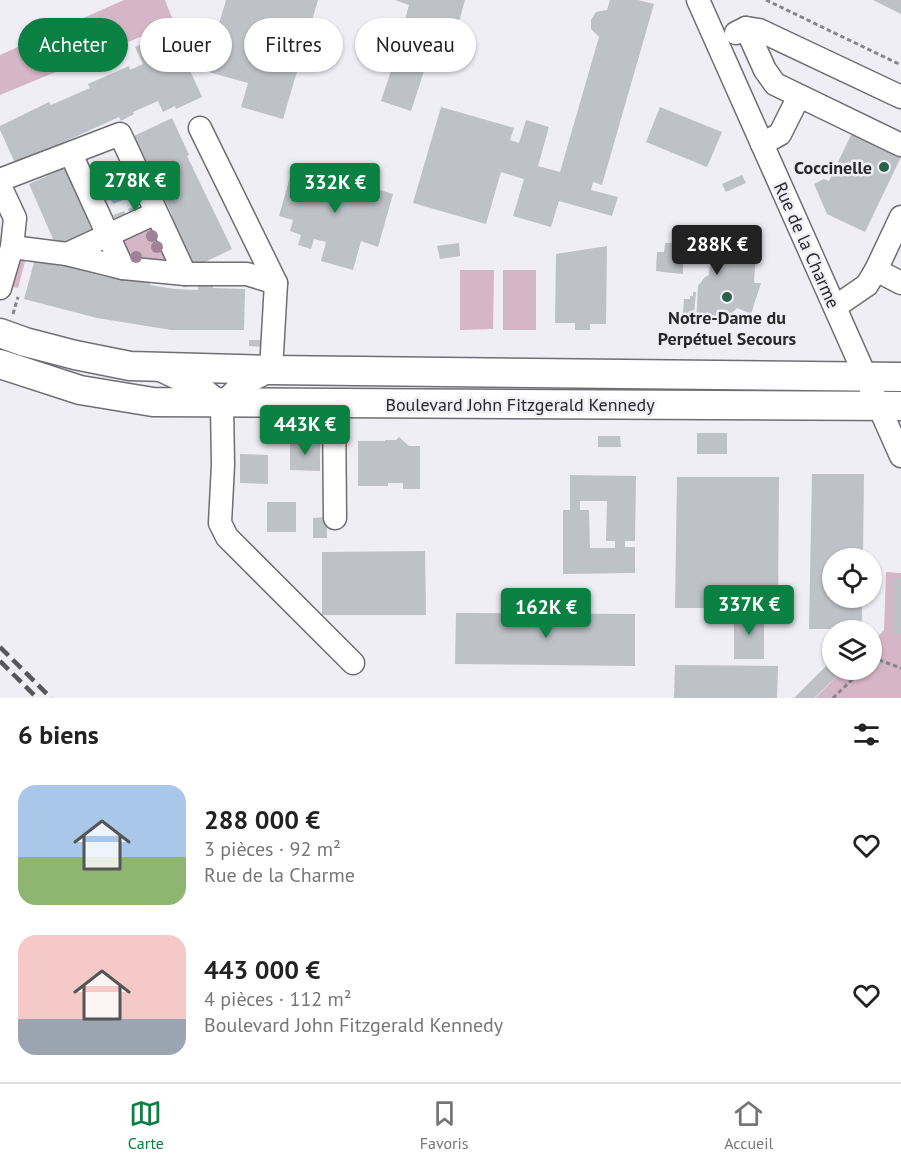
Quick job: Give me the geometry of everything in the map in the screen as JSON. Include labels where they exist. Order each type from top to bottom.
[{"type":"main road","name":"Boulevard John Fitzgerald Kennedy","points":[[0,333],[75,356],[130,366],[271,370],[901,377]]},
{"type":"main road","name":"Boulevard John Fitzgerald Kennedy","points":[[0,364],[80,390],[153,402],[890,406]]},
{"type":"street","name":"Rue de la Charme","points":[[698,0],[867,377],[890,406],[901,456]]},
{"type":"street","points":[[746,28],[761,62],[775,84],[901,145]]},
{"type":"street","points":[[716,41],[746,28],[759,30],[901,98]]},
{"type":"street","points":[[762,144],[780,134],[799,96]]},
{"type":"street","points":[[200,128],[276,283],[271,370],[240,386],[222,404],[223,465],[220,523],[227,537],[353,663]]},
{"type":"street","points":[[0,180],[120,134],[185,274]]},
{"type":"street","points":[[71,154],[123,268]]},
{"type":"street","points":[[0,186],[15,218],[12,247],[0,288]]},
{"type":"street","points":[[67,254],[156,213]]},
{"type":"street","points":[[835,307],[867,285],[901,217]]},
{"type":"street","points":[[12,247],[67,254],[123,268],[185,274],[247,274],[276,283]]},
{"type":"street","points":[[876,270],[901,283]]},
{"type":"street","points":[[153,367],[207,392],[222,404]]},
{"type":"street","points":[[584,374],[594,382],[604,385],[641,386],[653,392],[659,405]]},
{"type":"street","points":[[333,404],[335,518]]},
{"type":"path","points":[[766,0],[901,64]]},
{"type":"path","points":[[882,661],[901,668]]},
{"type":"path","points":[[833,698],[852,680]]},
{"type":"shaded area","points":[[124,0],[165,0],[172,18],[140,18],[140,37],[128,42],[128,18],[83,18]]},
{"type":"shaded area","points":[[18,47],[18,72],[56,72],[0,95],[0,55]]},
{"type":"shaded area","points":[[153,217],[174,263],[134,265],[114,235]]},
{"type":"shaded area","points":[[22,258],[26,258],[18,288],[7,286],[14,266]]},
{"type":"shaded area","points":[[460,270],[494,270],[493,329],[460,330]]},
{"type":"shaded area","points":[[503,270],[536,270],[536,330],[503,330]]},
{"type":"shaded area","points":[[886,572],[901,573],[901,698],[815,698],[833,680],[882,680],[882,632],[884,630]]},
{"type":"water","points":[[115,163],[130,197],[113,204],[98,171]]},
{"type":"building","points":[[226,0],[318,0],[313,18],[244,18],[244,72],[297,72],[283,119],[241,107],[248,83],[209,72],[232,72],[232,18],[221,18]]},
{"type":"building","points":[[395,0],[465,0],[460,18],[405,18],[409,5]]},
{"type":"building","points":[[610,0],[638,0],[654,4],[602,185],[593,182],[591,190],[618,197],[612,216],[559,201],[551,227],[513,216],[524,179],[501,172],[486,224],[413,203],[441,107],[514,128],[510,140],[519,143],[526,120],[549,127],[538,166],[560,172],[599,37],[591,29],[591,20],[596,12],[607,10]]},
{"type":"building","points":[[873,0],[901,0],[901,14]]},
{"type":"building","points":[[140,45],[140,58],[135,47]]},
{"type":"building","points":[[140,65],[140,72],[191,72],[202,97],[176,109],[175,106],[163,112],[158,101],[133,112],[134,114],[121,121],[119,117],[53,147],[54,150],[41,156],[40,152],[15,163],[0,126],[49,102],[51,105],[90,88],[88,84],[115,72],[128,72],[129,66],[130,70]]},
{"type":"building","points":[[391,72],[424,72],[411,111],[381,101]]},
{"type":"building","points":[[660,107],[722,132],[707,167],[646,142]]},
{"type":"building","points":[[172,118],[189,155],[187,156],[232,249],[195,267],[184,243],[179,246],[166,217],[172,215],[158,185],[152,187],[140,161],[145,159],[134,136]]},
{"type":"building","points":[[852,133],[901,157],[865,232],[827,214],[814,184],[824,179],[829,181]]},
{"type":"building","points":[[294,163],[393,194],[378,247],[361,241],[353,270],[321,261],[326,242],[314,239],[311,249],[298,245],[301,235],[290,231],[293,220],[279,216]]},
{"type":"building","points":[[67,167],[93,232],[57,248],[29,184]]},
{"type":"building","points":[[742,175],[746,183],[726,192],[722,184]]},
{"type":"building","points":[[138,204],[143,215],[132,220],[128,209]]},
{"type":"building","points":[[124,211],[129,221],[118,226],[113,215]]},
{"type":"building","points":[[720,239],[748,239],[747,255],[756,255],[754,281],[761,283],[751,314],[737,308],[720,324],[715,320],[696,324],[698,286],[709,275],[710,266],[715,266],[715,262],[683,260],[683,274],[656,271],[657,252],[664,252],[665,243],[720,242]]},
{"type":"building","points":[[459,243],[460,256],[440,259],[437,246]]},
{"type":"building","points":[[607,246],[606,324],[590,324],[590,330],[575,330],[575,323],[555,323],[556,254]]},
{"type":"building","points":[[35,259],[61,266],[63,262],[77,266],[76,269],[105,277],[150,281],[150,285],[174,289],[198,290],[198,286],[213,286],[213,288],[245,289],[244,330],[171,330],[97,318],[24,299]]},
{"type":"building","points":[[693,292],[696,292],[694,313],[683,313],[684,299],[690,299]]},
{"type":"building","points":[[249,340],[264,340],[264,347],[249,346]]},
{"type":"building","points":[[697,433],[727,433],[727,454],[697,454]]},
{"type":"building","points":[[598,436],[620,436],[621,447],[598,447]]},
{"type":"building","points":[[399,437],[409,446],[420,446],[420,489],[403,489],[403,483],[388,483],[388,486],[358,486],[358,441],[396,440]]},
{"type":"building","points":[[290,442],[320,442],[320,471],[290,470]]},
{"type":"building","points":[[240,454],[268,455],[268,484],[240,483]]},
{"type":"building","points":[[812,474],[864,474],[863,548],[822,548],[822,608],[862,608],[862,620],[822,620],[822,629],[809,629]]},
{"type":"building","points":[[570,475],[636,476],[635,541],[625,541],[625,547],[635,547],[635,573],[563,574],[563,510],[570,510]],"holes":[[[580,501],[607,501],[606,541],[615,541],[615,548],[590,548],[589,510],[580,510]]]},
{"type":"building","points":[[677,477],[779,477],[778,608],[675,608]]},
{"type":"building","points":[[267,502],[296,502],[296,532],[267,532]]},
{"type":"building","points":[[327,517],[327,538],[313,538],[313,518]]},
{"type":"building","points":[[425,551],[426,615],[322,615],[322,552]]},
{"type":"building","points":[[893,578],[901,578],[901,634],[893,634]]},
{"type":"building","points":[[456,613],[635,614],[635,666],[455,664]]},
{"type":"building","points":[[734,613],[764,613],[764,659],[734,659]]},
{"type":"building","points":[[675,665],[778,666],[777,698],[674,698]]},
{"type":"building","points":[[822,670],[822,680],[833,680],[814,698],[794,698]]},
{"type":"railway","points":[[0,647],[51,698]]},
{"type":"railway","points":[[0,661],[37,698]]},
{"type":"place","name":"Coccinelle","points":[[884,167]]},
{"type":"place","name":"Notre-Dame du Perpétuel Secours","points":[[727,297]]}]
